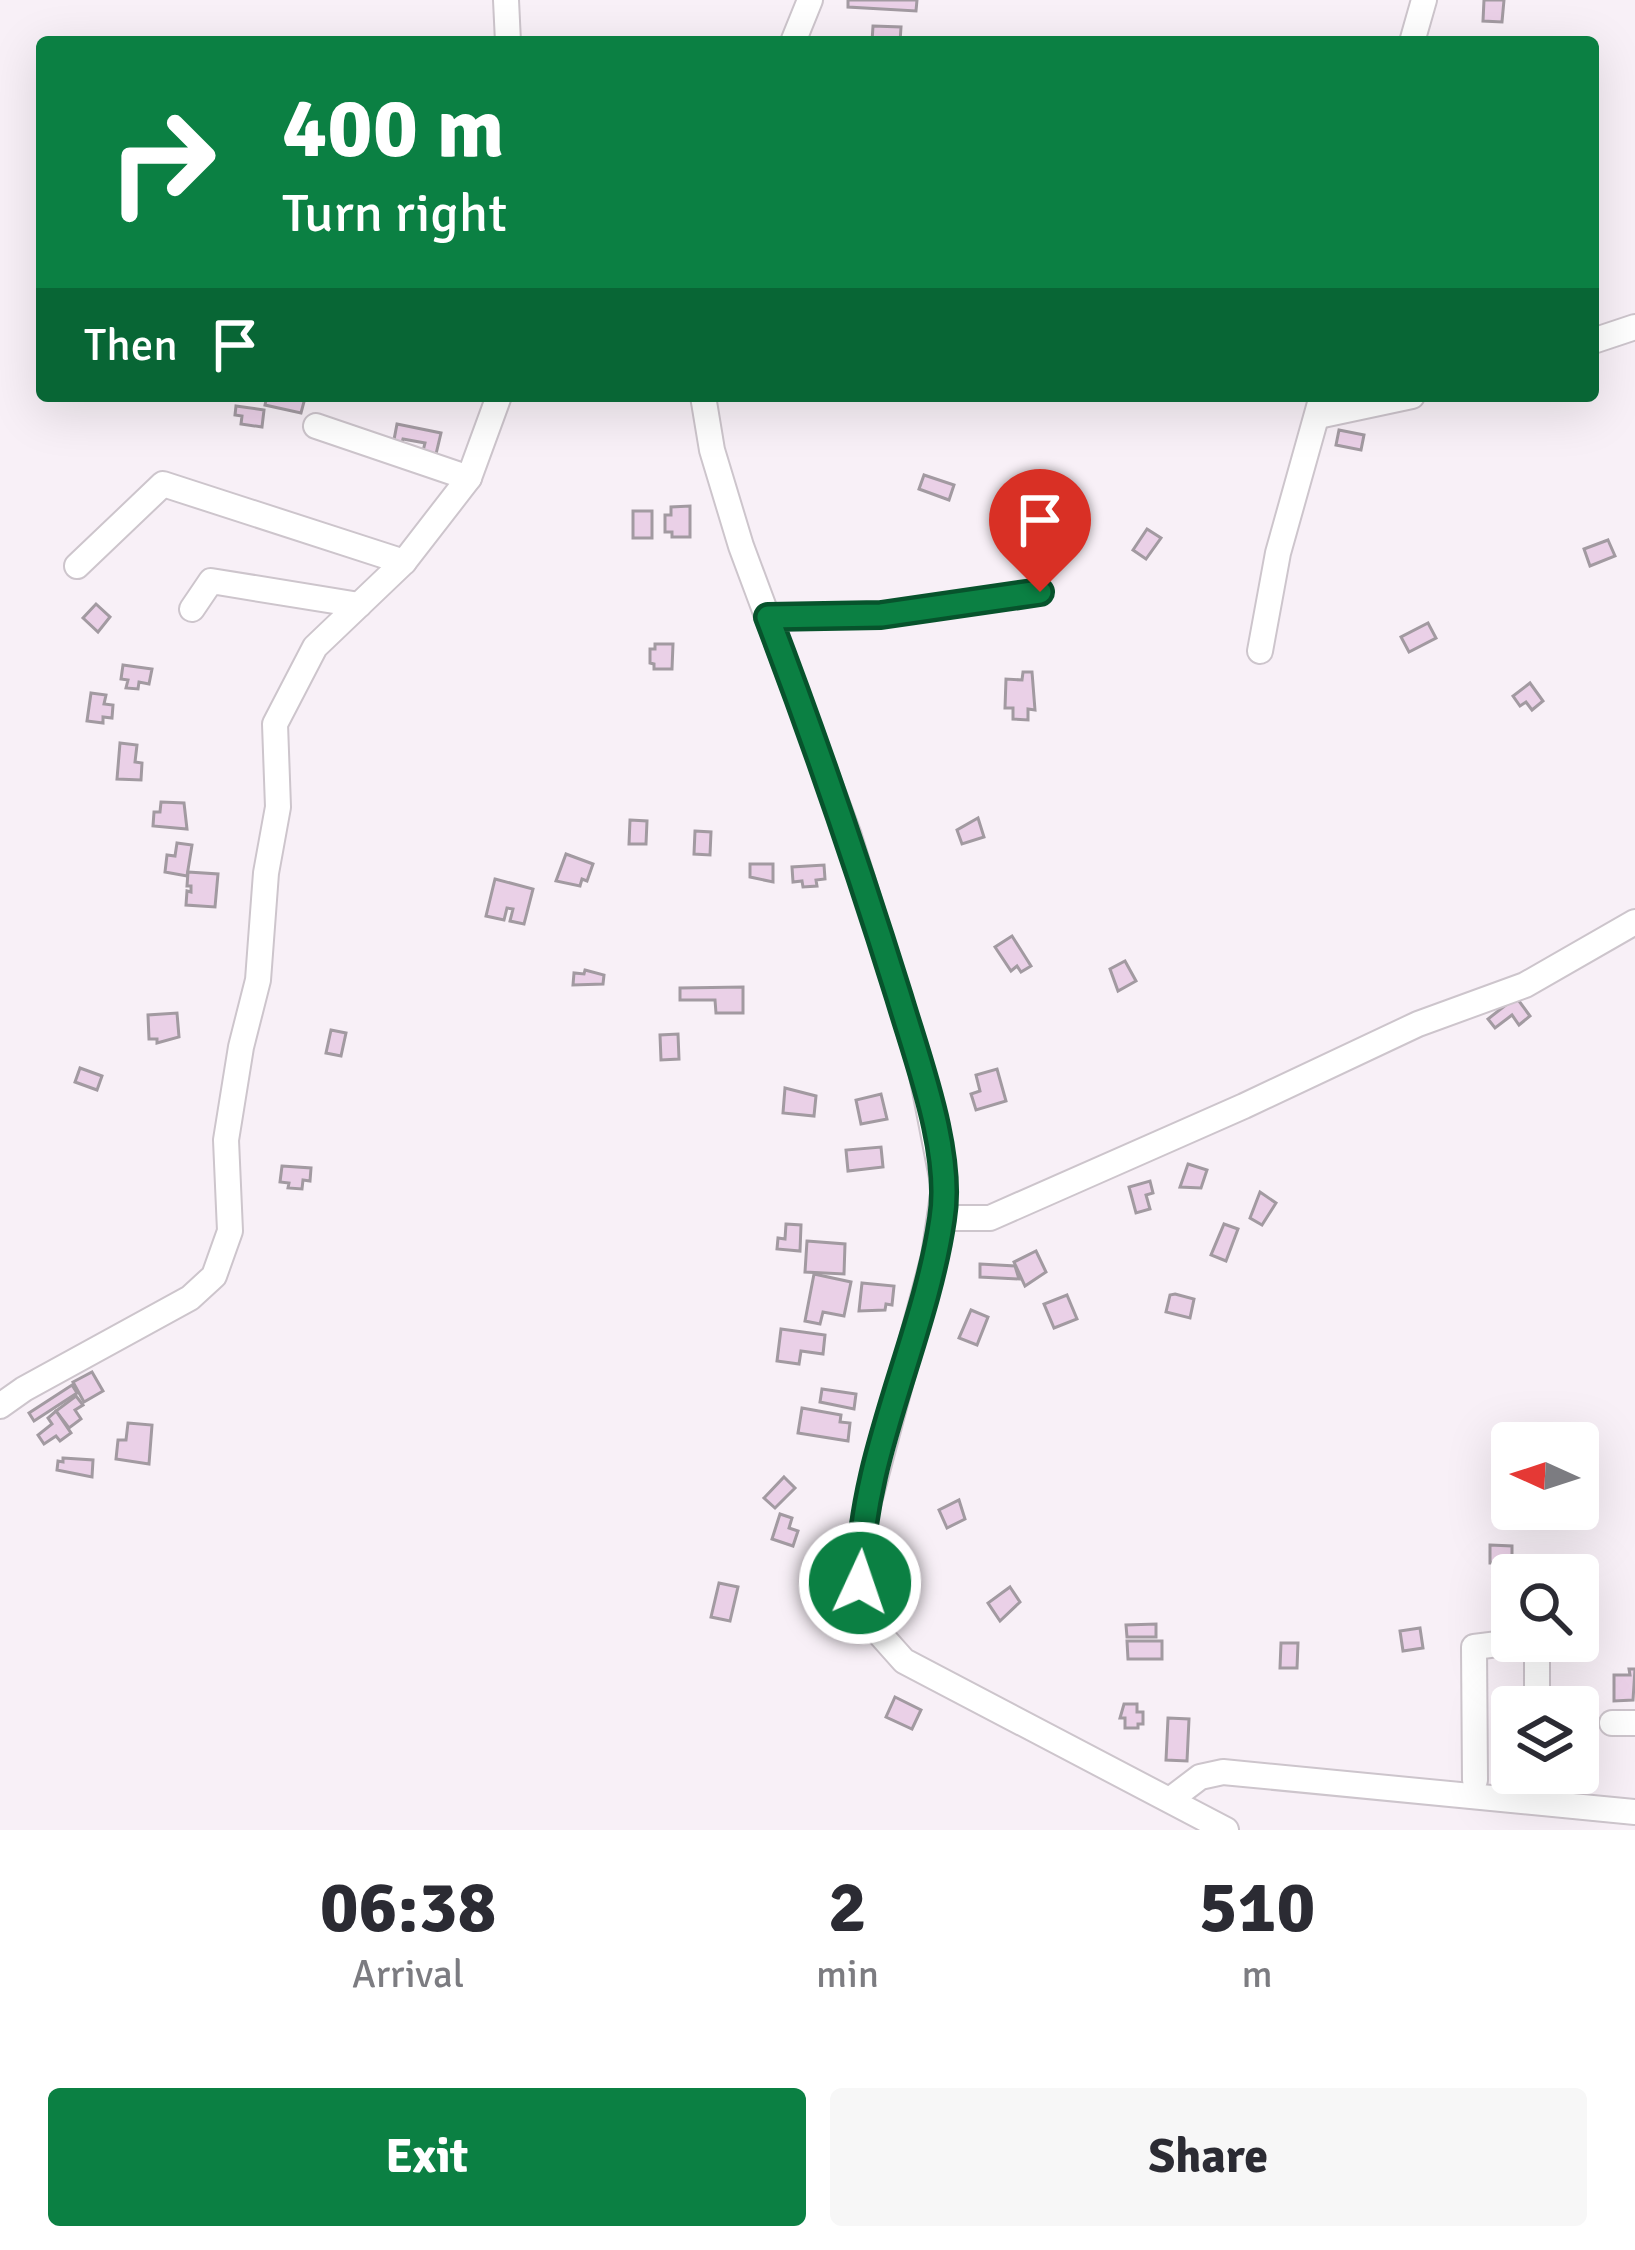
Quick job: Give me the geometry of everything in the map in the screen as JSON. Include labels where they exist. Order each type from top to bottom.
[{"type":"street","points":[[506,0],[508,36]]},
{"type":"street","points":[[795,36],[810,0]]},
{"type":"street","points":[[1414,36],[1424,0]]},
{"type":"street","points":[[1599,339],[1635,328]]},
{"type":"street","points":[[0,1406],[190,1298],[214,1276],[230,1232],[226,1140],[258,980],[266,873],[278,807],[275,724],[315,647],[404,562],[469,478],[497,402]]},
{"type":"street","points":[[704,402],[712,450],[849,836],[921,1070],[944,1188],[943,1219],[862,1528],[863,1604],[878,1634],[904,1660],[1226,1830]]},
{"type":"street","points":[[1260,651],[1278,553],[1320,406],[1357,402]]},
{"type":"street","points":[[316,426],[469,478]]},
{"type":"street","points":[[77,566],[163,484],[404,562]]},
{"type":"street","points":[[192,609],[211,581],[359,605]]},
{"type":"street","points":[[768,617],[881,615],[1040,592]]},
{"type":"street","points":[[943,1219],[990,1218],[1418,1024],[1525,985],[1635,922]]},
{"type":"street","points":[[1475,1780],[1474,1647],[1491,1645]]},
{"type":"street","points":[[1172,1799],[1200,1777],[1223,1772],[1635,1812]]},
{"type":"street","points":[[1538,1794],[1538,1802]]},
{"type":"building","points":[[848,0],[917,0],[916,11],[848,7]]},
{"type":"building","points":[[1484,0],[1504,0],[1502,22],[1483,21]]},
{"type":"building","points":[[873,26],[901,27],[900,36],[872,36]]},
{"type":"building","points":[[266,402],[304,402],[301,413]]},
{"type":"building","points":[[236,406],[264,410],[262,427],[241,424]]},
{"type":"building","points":[[397,424],[441,433],[436,454],[423,451],[425,443],[403,439],[401,446],[393,445]]},
{"type":"building","points":[[1339,430],[1364,435],[1361,450],[1336,445]]},
{"type":"building","points":[[924,475],[954,485],[949,500],[919,489]]},
{"type":"building","points":[[690,506],[690,537],[665,532],[665,515],[671,515],[671,507]]},
{"type":"building","points":[[633,511],[652,511],[652,538],[633,538]]},
{"type":"building","points":[[1147,529],[1161,538],[1146,559],[1133,550]]},
{"type":"building","points":[[1608,540],[1615,556],[1590,566],[1584,549]]},
{"type":"building","points":[[96,604],[110,617],[98,632],[83,618]]},
{"type":"building","points":[[1428,623],[1436,638],[1409,652],[1401,637]]},
{"type":"building","points":[[655,644],[673,644],[672,669],[654,669],[650,649]]},
{"type":"building","points":[[123,665],[152,669],[149,684],[139,682],[138,689],[126,688],[128,680],[121,679]]},
{"type":"building","points":[[1023,672],[1032,672],[1035,710],[1028,709],[1028,720],[1013,719],[1013,708],[1005,708],[1006,679],[1022,680]]},
{"type":"building","points":[[1530,683],[1543,701],[1532,710],[1526,702],[1520,706],[1513,696]]},
{"type":"building","points":[[91,693],[106,695],[104,704],[113,705],[112,718],[103,717],[103,723],[87,721]]},
{"type":"building","points":[[120,743],[137,745],[135,762],[142,763],[141,780],[117,779]]},
{"type":"building","points":[[161,802],[184,803],[187,829],[153,826]]},
{"type":"building","points":[[978,818],[984,837],[962,844],[957,830]]},
{"type":"building","points":[[630,820],[647,821],[646,844],[629,844]]},
{"type":"building","points":[[695,831],[711,832],[710,855],[694,854]]},
{"type":"building","points":[[177,843],[192,845],[187,876],[165,872],[167,855],[175,856]]},
{"type":"building","points":[[566,854],[593,864],[580,886],[556,881]]},
{"type":"building","points":[[750,864],[773,864],[773,882],[750,877]]},
{"type":"building","points":[[824,865],[825,879],[816,880],[817,886],[793,882],[792,867]]},
{"type":"building","points":[[188,872],[218,874],[215,907],[186,905],[187,891],[191,892]]},
{"type":"building","points":[[495,879],[533,889],[524,924],[510,921],[513,909],[507,908],[504,920],[486,916]]},
{"type":"building","points":[[1012,936],[1031,966],[1021,972],[1017,966],[1011,971],[995,947]]},
{"type":"building","points":[[1125,961],[1136,981],[1118,991],[1110,969]]},
{"type":"building","points":[[585,970],[604,975],[603,984],[573,985],[574,973]]},
{"type":"building","points":[[743,987],[743,1013],[716,1013],[715,1000],[680,1000],[680,988]]},
{"type":"building","points":[[1516,997],[1530,1016],[1519,1025],[1512,1015],[1495,1028],[1488,1019]]},
{"type":"building","points":[[177,1013],[179,1037],[157,1043],[149,1039],[148,1015]]},
{"type":"building","points":[[331,1030],[346,1033],[341,1056],[326,1053]]},
{"type":"building","points":[[678,1034],[679,1059],[661,1060],[660,1035]]},
{"type":"building","points":[[80,1068],[102,1076],[97,1090],[75,1082]]},
{"type":"building","points":[[997,1069],[1006,1101],[976,1110],[971,1094],[980,1091],[976,1075]]},
{"type":"building","points":[[785,1088],[816,1096],[814,1116],[783,1113]]},
{"type":"building","points":[[881,1094],[887,1119],[861,1124],[856,1100]]},
{"type":"building","points":[[881,1147],[883,1167],[848,1171],[846,1150]]},
{"type":"building","points":[[1188,1164],[1207,1170],[1201,1188],[1180,1187]]},
{"type":"building","points":[[282,1166],[311,1168],[310,1181],[303,1180],[302,1189],[288,1188],[289,1183],[280,1182]]},
{"type":"building","points":[[1150,1181],[1153,1193],[1146,1195],[1150,1209],[1136,1213],[1129,1187]]},
{"type":"building","points":[[1260,1192],[1276,1203],[1262,1225],[1250,1218]]},
{"type":"building","points":[[786,1224],[801,1225],[800,1251],[777,1249],[778,1238],[785,1239]]},
{"type":"building","points":[[1224,1224],[1238,1229],[1226,1261],[1211,1255]]},
{"type":"building","points":[[807,1241],[845,1244],[844,1274],[805,1272]]},
{"type":"building","points":[[1036,1251],[1046,1272],[1025,1286],[1014,1262]]},
{"type":"building","points":[[980,1264],[1015,1266],[1019,1279],[980,1277]]},
{"type":"building","points":[[814,1274],[851,1282],[844,1316],[823,1312],[820,1324],[805,1321]]},
{"type":"building","points":[[862,1283],[894,1286],[892,1305],[886,1304],[885,1310],[859,1311]]},
{"type":"building","points":[[1067,1295],[1077,1319],[1054,1328],[1044,1304]]},
{"type":"building","points":[[1170,1295],[1194,1299],[1190,1318],[1166,1312]]},
{"type":"building","points":[[971,1310],[988,1317],[977,1345],[959,1338]]},
{"type":"building","points":[[781,1329],[825,1335],[823,1354],[801,1351],[799,1364],[777,1361]]},
{"type":"building","points":[[92,1372],[103,1391],[84,1402],[73,1382]]},
{"type":"building","points":[[72,1385],[77,1393],[34,1421],[29,1413]]},
{"type":"building","points":[[822,1389],[856,1394],[854,1409],[820,1402]]},
{"type":"building","points":[[76,1396],[83,1405],[75,1410],[81,1419],[69,1428],[56,1411]]},
{"type":"building","points":[[802,1408],[841,1415],[840,1422],[850,1423],[848,1441],[798,1433]]},
{"type":"building","points":[[56,1411],[71,1433],[44,1444],[38,1435],[52,1424],[48,1418]]},
{"type":"building","points":[[128,1423],[152,1425],[149,1464],[116,1459],[118,1440],[126,1440]]},
{"type":"building","points":[[63,1458],[93,1460],[92,1477],[57,1470]]},
{"type":"building","points":[[784,1477],[795,1488],[775,1508],[764,1498]]},
{"type":"building","points":[[959,1500],[965,1519],[947,1528],[939,1510]]},
{"type":"building","points":[[780,1514],[792,1518],[789,1528],[798,1531],[793,1546],[772,1539]]},
{"type":"building","points":[[1490,1545],[1512,1546],[1512,1554],[1491,1554],[1490,1563]]},
{"type":"building","points":[[719,1583],[738,1587],[730,1621],[711,1617]]},
{"type":"building","points":[[1010,1587],[1020,1602],[1000,1621],[988,1603]]},
{"type":"building","points":[[1156,1624],[1156,1637],[1127,1637],[1126,1625]]},
{"type":"building","points":[[1420,1628],[1423,1648],[1403,1651],[1400,1631]]},
{"type":"building","points":[[1127,1641],[1162,1641],[1162,1659],[1128,1659]]},
{"type":"building","points":[[1281,1643],[1298,1643],[1297,1668],[1280,1668]]},
{"type":"building","points":[[1629,1669],[1635,1669],[1633,1700],[1614,1701],[1614,1675],[1630,1675]]},
{"type":"building","points":[[895,1697],[921,1710],[912,1729],[886,1717]]},
{"type":"building","points":[[1124,1704],[1137,1704],[1137,1712],[1143,1712],[1138,1728],[1125,1728],[1125,1718],[1120,1718]]},
{"type":"building","points":[[1168,1718],[1189,1719],[1187,1761],[1166,1760]]},
{"type":"route","points":[[860,1583],[862,1528],[943,1219],[944,1188],[921,1070],[849,836],[768,617],[881,615],[1040,592]]}]
